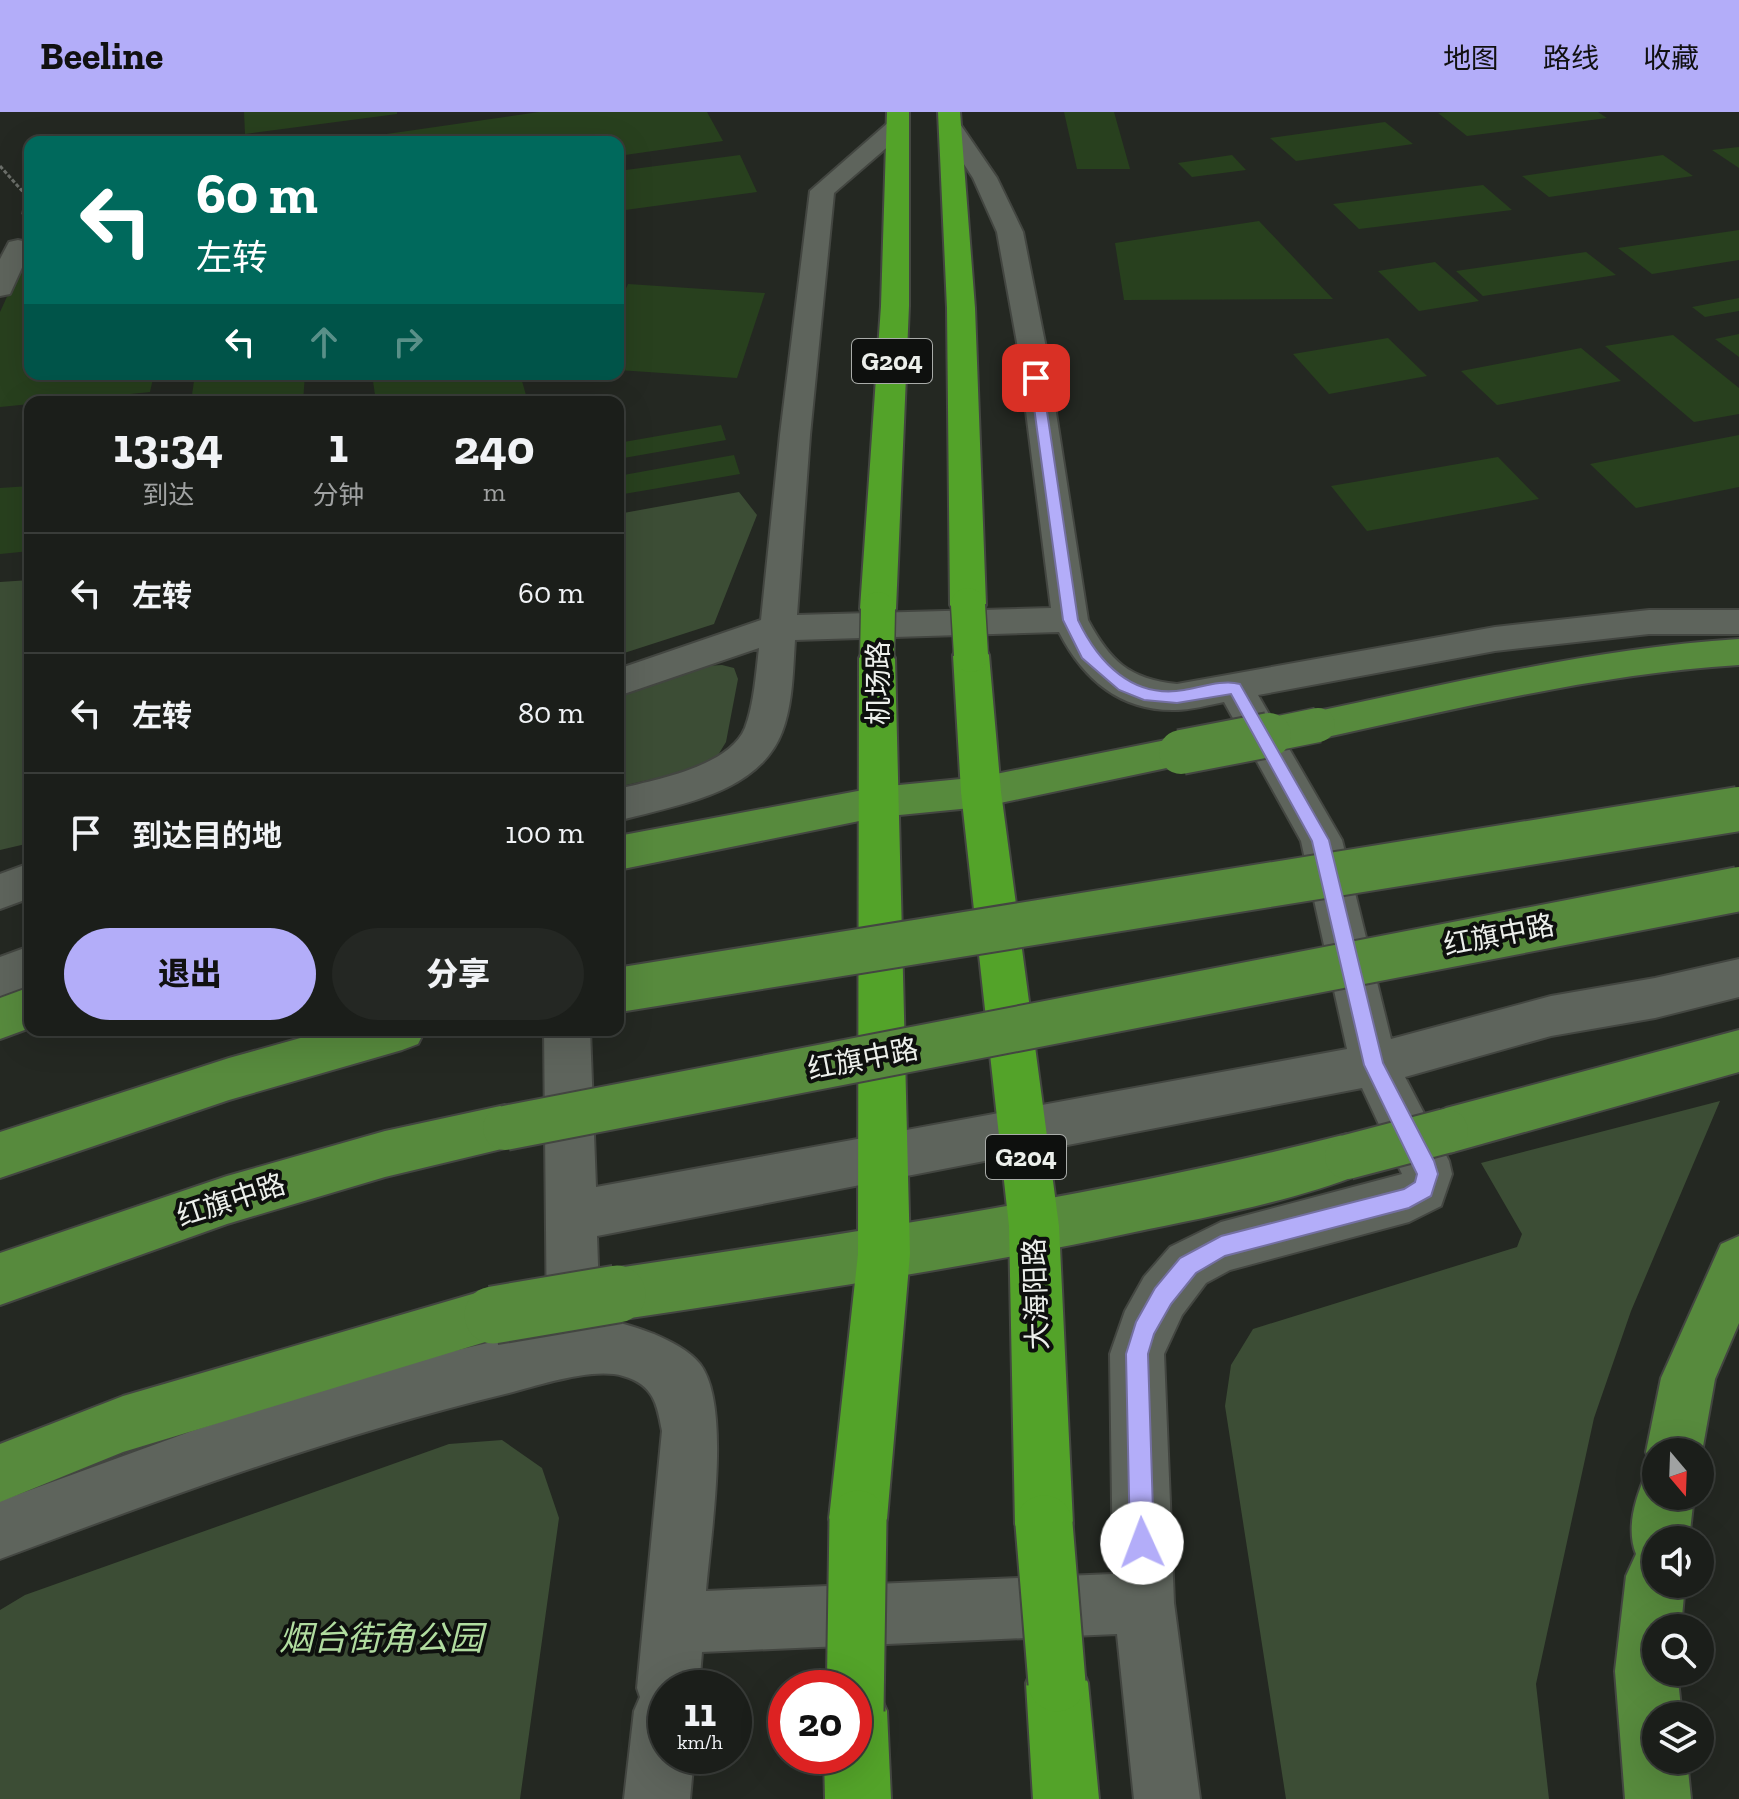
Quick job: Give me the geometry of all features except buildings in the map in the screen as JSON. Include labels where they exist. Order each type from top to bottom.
[{"type":"highway","name":"机场路","points":[[884,1254],[877,658],[895,306],[898,119]]},
{"type":"highway","name":"G204","points":[[950,119],[961,308],[968,605],[981,792]]},
{"type":"highway","name":"大海阳路","points":[[981,792],[1034,1226],[1044,1524],[1066,1799]]},
{"type":"highway","name":"G204","points":[[856,1670],[858,1519],[884,1254]]},
{"type":"highway","name":"G204","points":[[857,1774],[858,1799]]},
{"type":"main road","points":[[624,852],[879,802],[981,792],[1555,675],[1678,656],[1739,652]]},
{"type":"main road","points":[[624,989],[1739,809]]},
{"type":"main road","name":"红旗中路","points":[[0,1279],[227,1200],[385,1154],[505,1128],[1739,889]]},
{"type":"main road","points":[[0,1019],[24,1009]]},
{"type":"main road","points":[[0,1155],[229,1079],[381,1036]]},
{"type":"main road","points":[[0,1473],[138,1420],[305,1368],[493,1315],[884,1254],[1240,1187],[1739,1051]]},
{"type":"main road","points":[[1677,1438],[1688,1378],[1739,1262]]},
{"type":"main road","points":[[1654,1598],[1646,1671],[1658,1799]]},
{"type":"lane","points":[[624,803],[694,785],[747,756],[763,732],[769,710],[822,191],[898,119]]},
{"type":"lane","points":[[950,119],[985,178],[1010,232],[1032,348],[1070,620],[1087,654],[1124,686],[1144,694],[1177,697],[1495,639],[1649,622],[1739,622]]},
{"type":"lane","points":[[0,288],[18,248]]},
{"type":"lane","points":[[624,681],[777,628],[1070,620]]},
{"type":"lane","points":[[1167,1799],[1144,1603],[1137,1354],[1144,1330],[1163,1296],[1188,1265],[1221,1247],[1409,1198],[1423,1189],[1427,1167],[1374,1065],[1321,840],[1235,687]]},
{"type":"lane","points":[[0,892],[24,882]]},
{"type":"lane","points":[[0,977],[24,967]]},
{"type":"lane","points":[[571,1216],[1374,1065],[1551,1016],[1739,978]]},
{"type":"lane","points":[[567,1036],[574,1350]]},
{"type":"lane","points":[[0,1530],[192,1459],[377,1398],[574,1350],[620,1348],[655,1362],[681,1384],[690,1431],[670,1670]]},
{"type":"lane","points":[[675,1623],[1144,1603]]},
{"type":"lane","points":[[657,1799],[660,1774]]},
{"type":"path","points":[[0,166],[24,193]]},
{"type":"path","points":[[18,248],[24,202]]},
{"type":"green space","points":[[739,492],[757,515],[714,624],[624,653],[624,513]]},
{"type":"green space","points":[[24,580],[24,844],[0,850],[0,582]]},
{"type":"green space","points":[[705,666],[734,668],[738,679],[726,742],[715,760],[696,769],[624,786],[624,694]]},
{"type":"green space","points":[[1720,1101],[1631,1311],[1594,1418],[1536,1684],[1549,1799],[1286,1799],[1225,1406],[1231,1365],[1253,1329],[1517,1247],[1522,1234],[1481,1163]]},
{"type":"green space","name":"烟台街角公园","points":[[502,1440],[542,1468],[559,1518],[520,1799],[0,1799],[0,1610],[25,1595],[449,1444]]},
{"type":"route","points":[[1036,378],[1070,620],[1087,654],[1124,686],[1162,697],[1235,687],[1321,840],[1374,1065],[1427,1167],[1427,1182],[1418,1194],[1221,1247],[1188,1265],[1163,1296],[1144,1330],[1137,1354],[1142,1543]]}]
